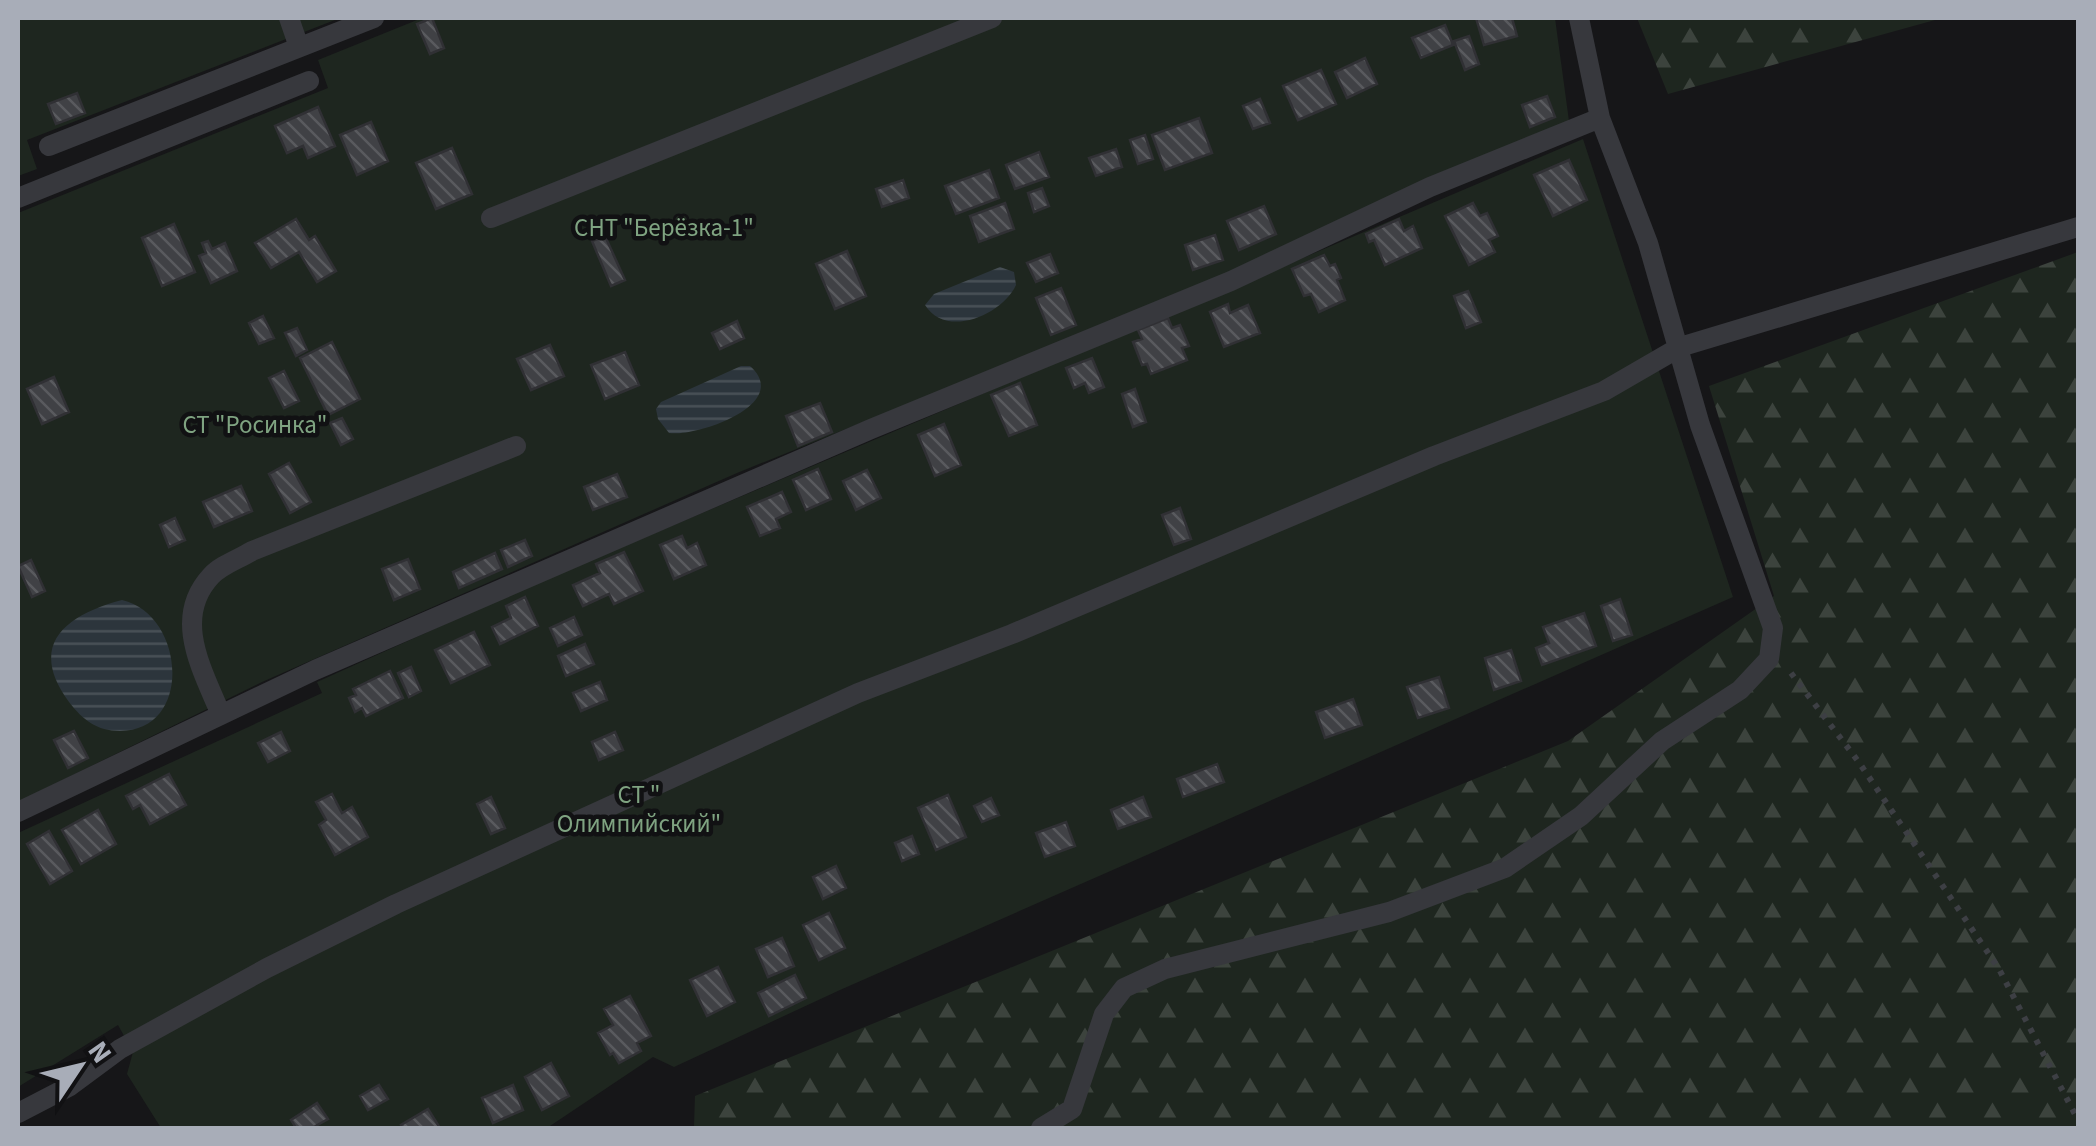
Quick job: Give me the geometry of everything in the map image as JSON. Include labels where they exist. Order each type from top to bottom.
[{"type":"lane","points":[[289,18],[299,47]]},
{"type":"lane","points":[[49,146],[374,18]]},
{"type":"lane","points":[[490,218],[992,18]]},
{"type":"lane","points":[[1041,1128],[1072,1109],[1104,1014],[1124,988],[1165,969],[1389,912],[1504,868],[1580,816],[1662,741],[1740,690],[1769,659],[1773,628],[1700,425],[1648,243],[1600,118],[1579,18]]},
{"type":"lane","points":[[18,198],[309,81]]},
{"type":"lane","points":[[18,812],[315,670],[870,429],[1231,281],[1430,187],[1600,118]]},
{"type":"lane","points":[[18,1113],[70,1086],[120,1049],[266,968],[396,904],[858,694],[1012,634],[1434,456],[1604,391],[1680,347],[2078,227]]},
{"type":"lane","points":[[220,715],[194,651],[190,614],[213,574],[252,551],[516,446]]},
{"type":"path","points":[[1769,659],[1790,670],[1858,761],[1999,969],[2078,1120]]},
{"type":"green space","points":[[18,18],[340,18],[27,140],[37,169],[18,176]]},
{"type":"green space","points":[[422,18],[1555,18],[1569,121],[1242,269],[737,473],[262,682],[18,802],[18,213],[328,88],[318,60]]},
{"type":"green space","points":[[1637,18],[1942,18],[1668,94]]},
{"type":"green space","name":"СТ \" Олимпийский\"","points":[[1583,139],[1733,597],[840,990],[674,1067],[653,1057],[547,1128],[161,1128],[127,1074],[133,1052],[118,1025],[18,1087],[18,833],[322,693],[317,682],[516,592]]},
{"type":"green space","points":[[2078,252],[2078,1128],[694,1128],[695,1096],[1568,741],[1774,596],[1709,386]]},
{"type":"shaded area","points":[[1000,267],[1014,272],[1016,285],[999,306],[987,313],[959,322],[934,315],[925,305],[934,294]]},
{"type":"shaded area","points":[[741,366],[750,366],[760,380],[759,393],[751,405],[736,415],[682,433],[669,433],[658,419],[656,409],[661,402]]},
{"type":"shaded area","points":[[122,600],[143,610],[159,626],[169,648],[172,671],[170,693],[160,712],[144,726],[120,731],[97,727],[69,702],[57,682],[52,649],[69,624]]},
{"type":"building","points":[[432,18],[444,48],[430,54],[417,24]]},
{"type":"building","points":[[1476,18],[1512,18],[1517,36],[1484,45]]},
{"type":"building","points":[[1445,25],[1453,45],[1421,58],[1412,38]]},
{"type":"building","points":[[1469,36],[1479,64],[1465,70],[1454,41]]},
{"type":"building","points":[[1365,58],[1377,84],[1347,98],[1335,72]]},
{"type":"building","points":[[1321,70],[1336,104],[1298,120],[1283,86]]},
{"type":"building","points":[[77,93],[85,113],[56,124],[48,104]]},
{"type":"building","points":[[1547,96],[1555,117],[1530,127],[1522,105]]},
{"type":"building","points":[[1260,99],[1270,123],[1253,129],[1243,106]]},
{"type":"building","points":[[318,107],[335,146],[308,158],[303,146],[287,153],[275,126]]},
{"type":"building","points":[[1199,118],[1212,153],[1165,170],[1152,135]]},
{"type":"building","points":[[371,122],[388,161],[357,175],[340,135]]},
{"type":"building","points":[[1145,135],[1153,159],[1138,164],[1130,140]]},
{"type":"building","points":[[452,148],[472,194],[436,209],[416,163]]},
{"type":"building","points":[[1116,149],[1122,167],[1096,176],[1089,158]]},
{"type":"building","points":[[1039,152],[1049,177],[1015,189],[1006,165]]},
{"type":"building","points":[[1569,160],[1587,200],[1553,216],[1534,175]]},
{"type":"building","points":[[989,170],[999,198],[956,214],[945,186]]},
{"type":"building","points":[[903,180],[909,198],[882,207],[876,189]]},
{"type":"building","points":[[1042,188],[1049,206],[1034,212],[1028,193]]},
{"type":"building","points":[[1005,203],[1014,229],[979,242],[970,216]]},
{"type":"building","points":[[1473,203],[1480,216],[1487,213],[1498,236],[1489,240],[1495,252],[1469,265],[1445,216]]},
{"type":"building","points":[[1264,206],[1276,234],[1239,250],[1227,221]]},
{"type":"building","points":[[296,219],[309,240],[315,236],[336,271],[317,282],[299,252],[271,268],[255,243]]},
{"type":"building","points":[[1399,219],[1404,231],[1413,226],[1422,248],[1385,265],[1374,240],[1369,242],[1366,234]]},
{"type":"building","points":[[174,224],[195,272],[162,286],[142,238]]},
{"type":"building","points":[[1215,235],[1223,260],[1193,270],[1185,245]]},
{"type":"building","points":[[605,236],[625,280],[611,286],[592,241]]},
{"type":"building","points":[[208,241],[212,249],[225,243],[237,271],[211,283],[199,256],[206,253],[202,243]]},
{"type":"building","points":[[847,251],[866,296],[835,309],[816,264]]},
{"type":"building","points":[[1050,254],[1058,273],[1036,282],[1027,263]]},
{"type":"building","points":[[1324,255],[1330,266],[1335,264],[1345,300],[1319,312],[1311,294],[1304,296],[1292,269]]},
{"type":"building","points":[[1061,288],[1076,325],[1051,335],[1036,298]]},
{"type":"building","points":[[1468,291],[1481,322],[1466,328],[1454,296]]},
{"type":"building","points":[[1228,304],[1230,313],[1248,305],[1260,333],[1224,347],[1210,312]]},
{"type":"building","points":[[263,316],[274,338],[259,344],[249,323]]},
{"type":"building","points":[[1168,318],[1172,328],[1180,325],[1189,346],[1182,348],[1187,360],[1151,374],[1147,364],[1142,365],[1133,342],[1142,339],[1138,330]]},
{"type":"building","points":[[737,321],[744,338],[720,349],[712,333]]},
{"type":"building","points":[[297,328],[307,350],[296,356],[285,333]]},
{"type":"building","points":[[332,342],[360,399],[328,415],[300,358]]},
{"type":"building","points":[[550,345],[564,376],[531,390],[517,359]]},
{"type":"building","points":[[625,352],[639,385],[605,399],[591,365]]},
{"type":"building","points":[[1092,358],[1104,387],[1089,393],[1085,383],[1074,388],[1066,368]]},
{"type":"building","points":[[284,371],[299,401],[284,408],[269,378]]},
{"type":"building","points":[[54,377],[69,412],[42,424],[27,389]]},
{"type":"building","points":[[1020,383],[1037,425],[1009,436],[991,395]]},
{"type":"building","points":[[1135,389],[1146,422],[1133,427],[1122,394]]},
{"type":"building","points":[[820,403],[832,432],[798,446],[786,416]]},
{"type":"building","points":[[342,418],[353,439],[341,445],[330,423]]},
{"type":"building","points":[[944,424],[961,465],[935,476],[918,435]]},
{"type":"building","points":[[289,463],[311,502],[290,513],[269,474]]},
{"type":"building","points":[[818,469],[831,499],[806,510],[793,480]]},
{"type":"building","points":[[867,470],[881,498],[856,510],[843,481]]},
{"type":"building","points":[[617,474],[627,497],[593,510],[584,487]]},
{"type":"building","points":[[241,486],[252,511],[214,527],[203,502]]},
{"type":"building","points":[[782,492],[791,512],[776,519],[780,528],[760,536],[747,507]]},
{"type":"building","points":[[1180,508],[1191,539],[1174,545],[1162,515]]},
{"type":"building","points":[[175,518],[185,540],[169,547],[160,525]]},
{"type":"building","points":[[682,536],[687,548],[697,543],[706,565],[674,579],[660,545]]},
{"type":"building","points":[[525,540],[532,556],[508,567],[501,550]]},
{"type":"building","points":[[624,552],[643,591],[614,604],[609,594],[583,606],[573,585],[600,573],[596,564]]},
{"type":"building","points":[[495,553],[502,569],[459,588],[453,572]]},
{"type":"building","points":[[408,559],[420,589],[394,600],[382,569]]},
{"type":"building","points":[[31,560],[45,591],[32,597],[18,566]]},
{"type":"building","points":[[525,597],[538,626],[500,644],[492,627],[511,618],[506,606]]},
{"type":"building","points":[[1620,599],[1632,635],[1613,641],[1601,606]]},
{"type":"building","points":[[1584,613],[1596,646],[1542,665],[1536,648],[1549,643],[1543,627]]},
{"type":"building","points":[[574,617],[582,635],[558,646],[550,628]]},
{"type":"building","points":[[474,632],[490,665],[451,683],[435,650]]},
{"type":"building","points":[[585,644],[594,664],[566,676],[558,656]]},
{"type":"building","points":[[1511,650],[1521,681],[1494,690],[1485,658]]},
{"type":"building","points":[[411,667],[421,691],[409,697],[398,673]]},
{"type":"building","points":[[390,671],[403,698],[366,716],[362,708],[355,712],[349,698],[356,695],[353,689]]},
{"type":"building","points":[[1439,677],[1449,708],[1418,718],[1407,687]]},
{"type":"building","points":[[600,682],[607,700],[581,711],[573,693]]},
{"type":"building","points":[[1353,699],[1362,725],[1325,738],[1316,712]]},
{"type":"building","points":[[74,731],[88,758],[68,768],[54,740]]},
{"type":"building","points":[[281,732],[290,751],[268,762],[258,743]]},
{"type":"building","points":[[615,732],[623,750],[599,760],[592,742]]},
{"type":"building","points":[[1217,764],[1224,782],[1183,797],[1177,779]]},
{"type":"building","points":[[169,774],[186,805],[150,824],[140,805],[133,809],[126,796]]},
{"type":"building","points":[[332,794],[342,813],[352,807],[368,837],[335,855],[319,825],[326,820],[316,802]]},
{"type":"building","points":[[948,795],[966,837],[936,850],[918,808]]},
{"type":"building","points":[[491,797],[505,828],[491,834],[477,804]]},
{"type":"building","points":[[1143,797],[1151,817],[1118,829],[1111,810]]},
{"type":"building","points":[[991,798],[999,815],[982,822],[974,806]]},
{"type":"building","points":[[98,810],[116,844],[81,864],[62,830]]},
{"type":"building","points":[[1066,822],[1075,846],[1045,857],[1036,833]]},
{"type":"building","points":[[49,831],[72,871],[50,884],[27,844]]},
{"type":"building","points":[[912,836],[919,854],[902,861],[895,843]]},
{"type":"building","points":[[836,866],[846,888],[823,899],[813,877]]},
{"type":"building","points":[[829,913],[845,948],[819,960],[803,925]]},
{"type":"building","points":[[782,938],[794,966],[768,977],[756,949]]},
{"type":"building","points":[[718,967],[735,1002],[707,1016],[690,980]]},
{"type":"building","points":[[795,975],[806,998],[769,1016],[758,993]]},
{"type":"building","points":[[630,996],[651,1036],[637,1043],[641,1051],[619,1063],[598,1033],[613,1025],[604,1009]]},
{"type":"building","points":[[551,1063],[569,1096],[542,1110],[525,1077]]},
{"type":"building","points":[[379,1085],[388,1099],[368,1110],[360,1096]]},
{"type":"building","points":[[513,1085],[523,1110],[493,1123],[482,1098]]},
{"type":"building","points":[[317,1103],[328,1119],[312,1128],[296,1128],[291,1120]]},
{"type":"building","points":[[428,1109],[440,1128],[403,1128],[401,1125]]},
{"type":"park label","name":"СНТ \"Берёзка-1\"","points":[[664,228]]},
{"type":"park label","name":"СТ \"Росинка\"","points":[[255,425]]}]
